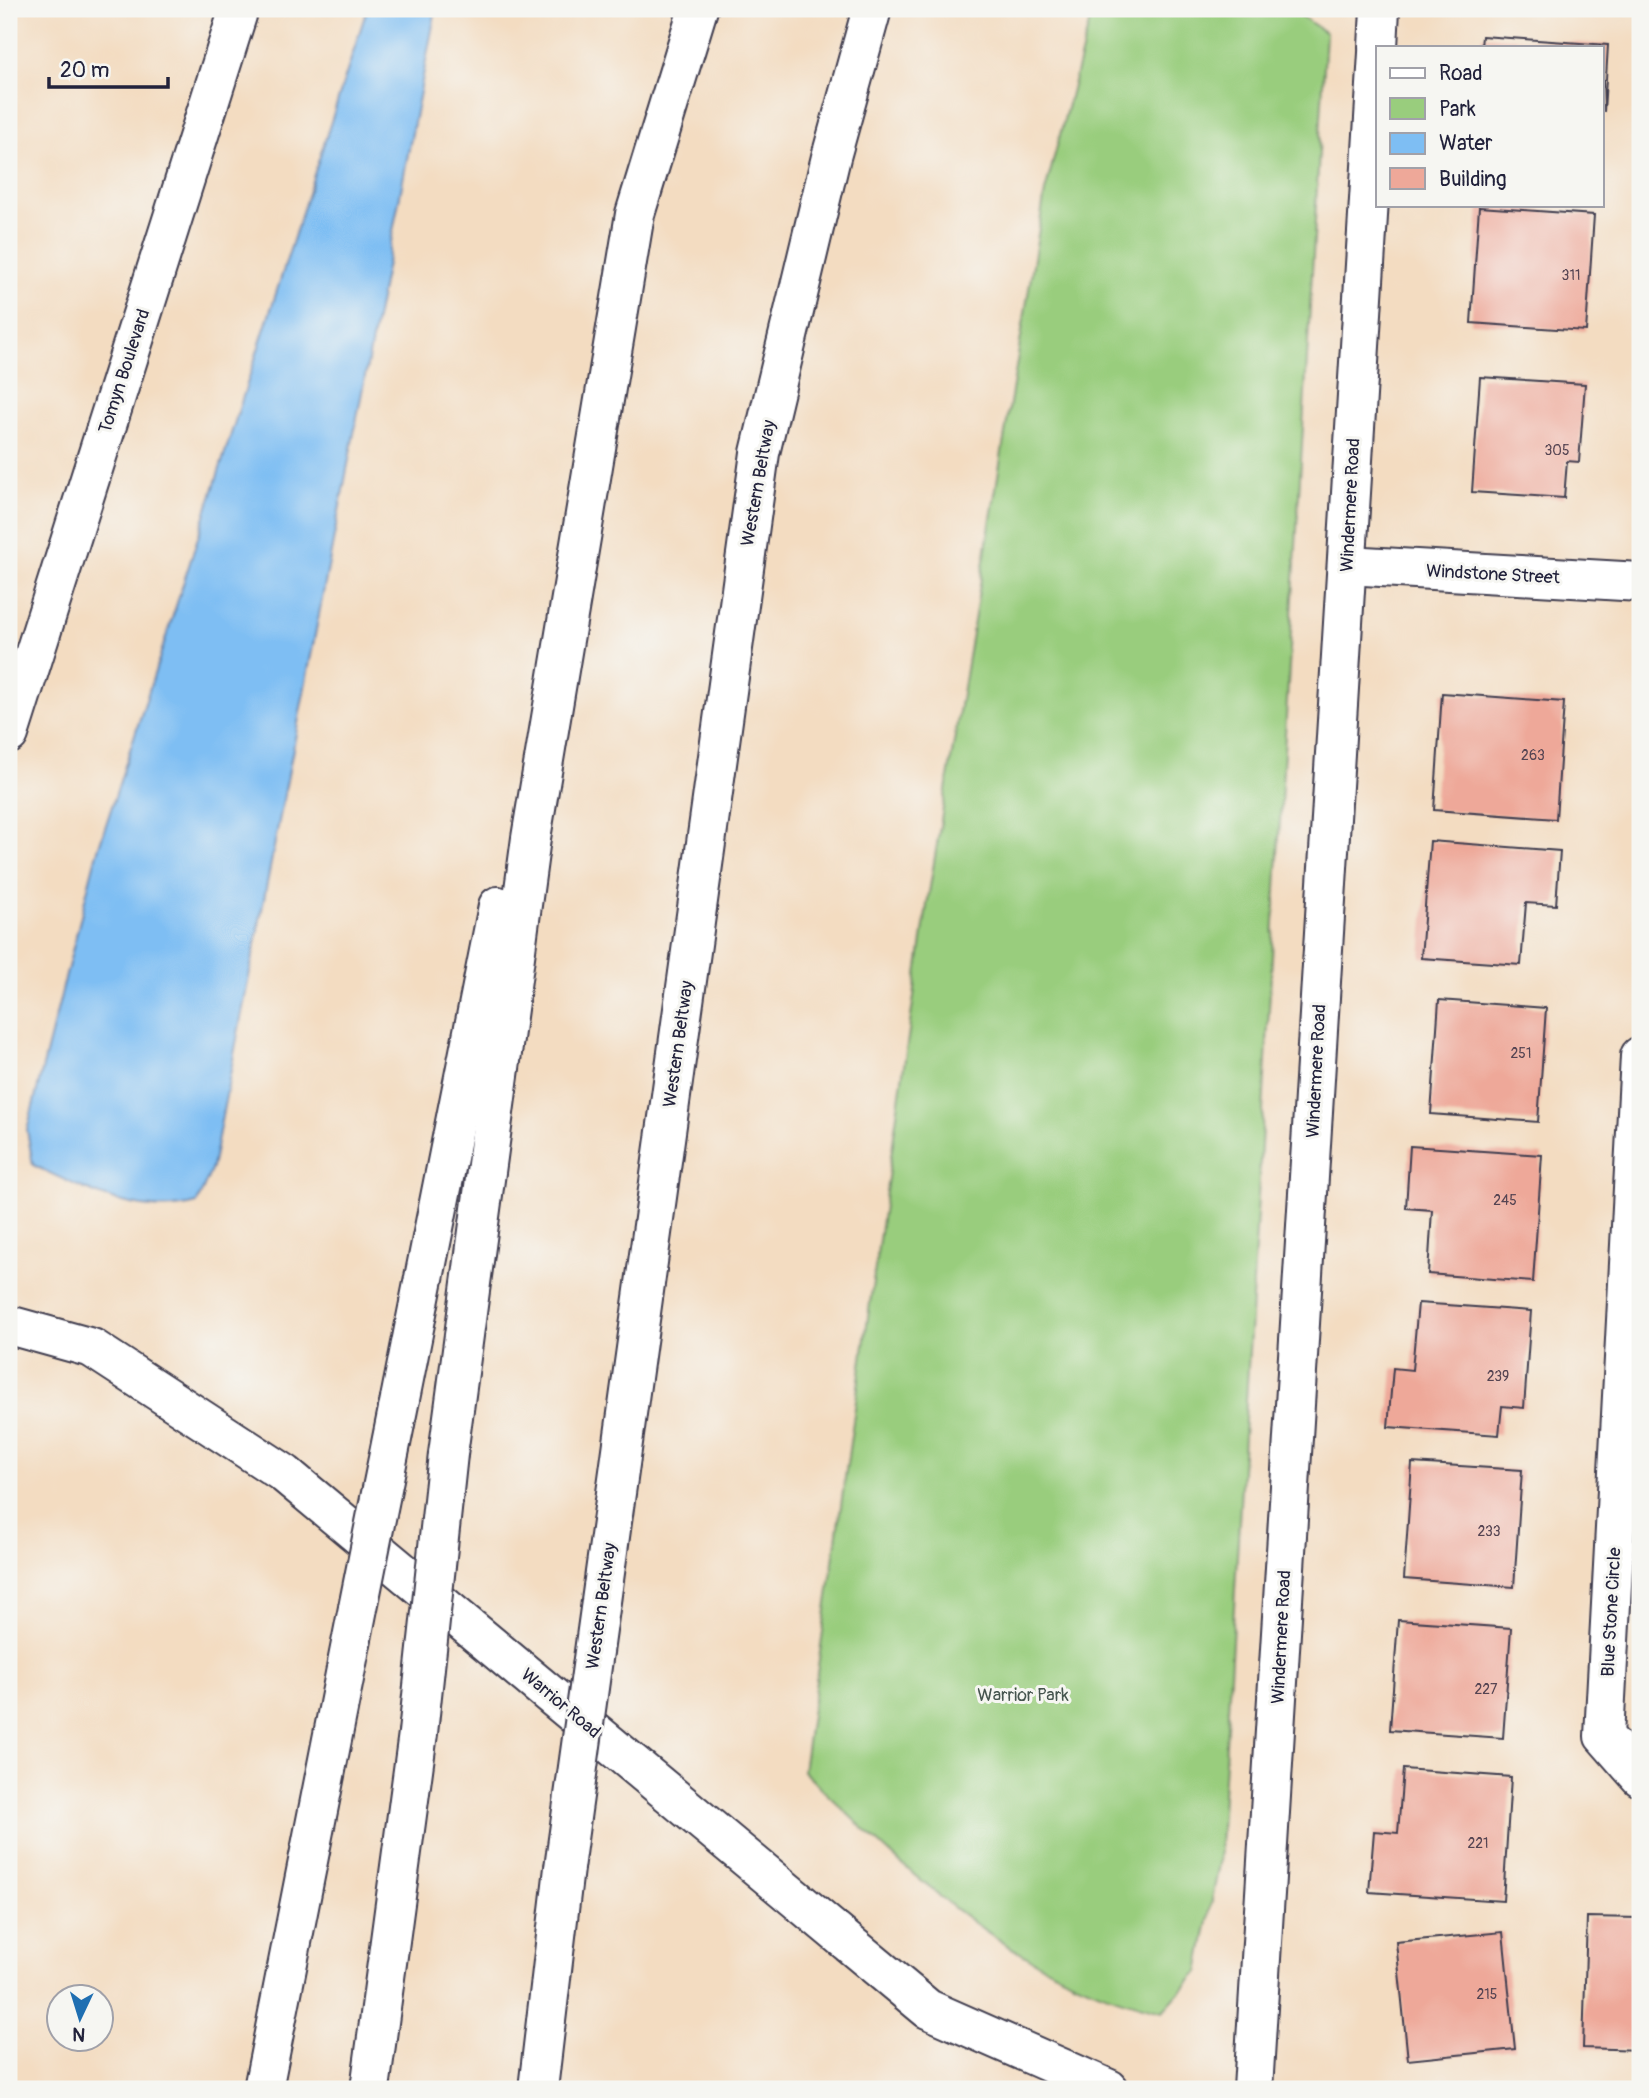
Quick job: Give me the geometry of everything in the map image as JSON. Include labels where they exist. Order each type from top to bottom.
[{"type":"main road","name":"Tomyn Boulevard","points":[[9,734],[239,9]]},
{"type":"main road","points":[[263,2089],[635,214],[698,9]]},
{"type":"main road","name":"Western Beltway","points":[[538,2089],[564,1868],[760,453],[831,157],[872,9]]},
{"type":"main road","points":[[1378,46],[1380,9]]},
{"type":"main road","name":"Windermere Road","points":[[1253,2089],[1376,86]]},
{"type":"main road","points":[[370,2089],[418,1733],[448,1454],[531,838],[635,214]]},
{"type":"main road","name":"Windstone Street","points":[[1347,565],[1640,582]]},
{"type":"main road","name":"Blue Stone Circle","points":[[1640,1056],[1604,1736],[1640,1777]]},
{"type":"main road","name":"Warrior Road","points":[[9,1325],[92,1348],[285,1474],[928,2009],[1109,2089]]},
{"type":"green space","name":"Warrior Park","points":[[1093,9],[1291,9],[1326,33],[1219,1864],[1198,1972],[1163,2011],[1109,1995],[1059,1974],[1011,1948],[924,1884],[803,1771],[927,905],[1045,192]]},
{"type":"water","points":[[367,9],[436,9],[212,1168],[197,1203],[175,1207],[133,1204],[92,1192],[33,1165],[27,1130],[96,856]]},
{"type":"building","points":[[1482,36],[1608,45],[1604,112],[1604,46],[1481,46]]},
{"type":"building","points":[[1479,207],[1594,215],[1586,331],[1471,323]]},
{"type":"building","points":[[1480,377],[1585,384],[1579,462],[1567,461],[1564,498],[1472,492]]},
{"type":"building","points":[[1442,693],[1564,702],[1556,819],[1434,810]]},
{"type":"building","points":[[1430,841],[1560,851],[1556,905],[1526,903],[1521,965],[1421,958]]},
{"type":"building","points":[[1439,1000],[1546,1008],[1538,1122],[1431,1114]]},
{"type":"building","points":[[1410,1146],[1542,1155],[1533,1282],[1428,1274],[1432,1210],[1406,1208]]},
{"type":"building","points":[[1418,1303],[1531,1311],[1524,1408],[1502,1406],[1499,1435],[1388,1427],[1393,1368],[1412,1370]]},
{"type":"building","points":[[1412,1463],[1522,1470],[1514,1587],[1404,1579]]},
{"type":"building","points":[[1398,1620],[1511,1628],[1503,1738],[1390,1730]]},
{"type":"building","points":[[1403,1769],[1511,1777],[1503,1901],[1369,1892],[1374,1831],[1398,1833]]},
{"type":"building","points":[[1587,1917],[1640,1918],[1640,2050],[1583,2048]]},
{"type":"building","points":[[1503,1932],[1515,2049],[1408,2060],[1396,1942]]}]
